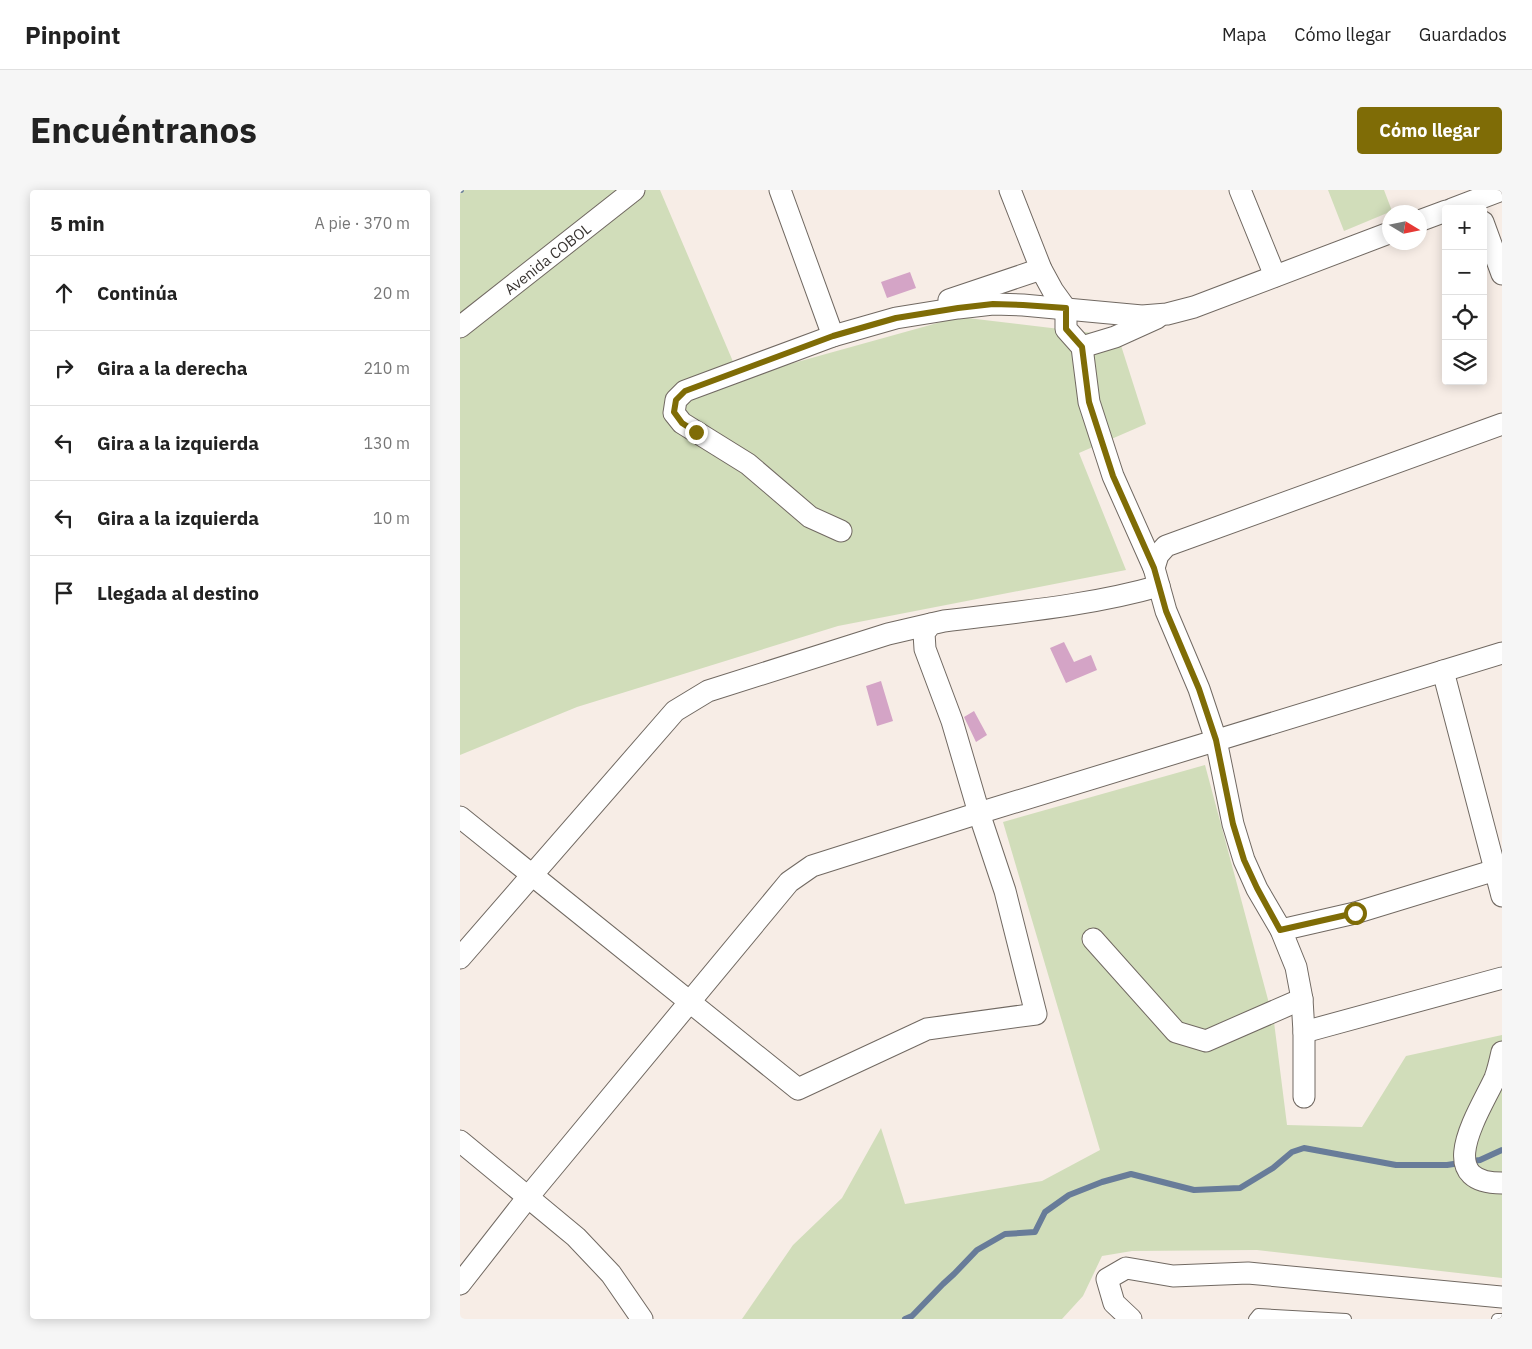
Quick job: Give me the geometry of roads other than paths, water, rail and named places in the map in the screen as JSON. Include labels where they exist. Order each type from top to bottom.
[{"type":"street","name":"Avenida COBOL","points":[[460,327],[634,190]]},
{"type":"street","points":[[780,190],[833,336]]},
{"type":"street","points":[[1010,190],[1041,269],[1053,291],[1066,308],[1066,329],[1082,347],[1089,402],[1113,476],[1157,577],[1166,611],[1199,689],[1216,740],[1233,824],[1244,860],[1280,930],[1296,968],[1302,999],[1304,1097]]},
{"type":"street","points":[[1240,190],[1275,276]]},
{"type":"street","points":[[1462,205],[1502,190]]},
{"type":"street","points":[[1427,218],[1442,213]]},
{"type":"street","points":[[1487,233],[1502,274]]},
{"type":"street","points":[[1082,347],[1115,337],[1167,314],[1194,307],[1382,236]]},
{"type":"street","points":[[840,532],[810,517],[748,464],[682,423],[674,412],[676,400],[685,391],[833,336],[896,318],[1041,269]]},
{"type":"street","points":[[896,318],[993,304],[1066,308],[1142,316],[1167,314]]},
{"type":"street","points":[[1157,577],[1158,555],[1166,546],[1502,424]]},
{"type":"street","points":[[460,958],[675,711],[708,691],[888,634],[944,621],[1038,610],[1123,596],[1157,577]]},
{"type":"street","points":[[460,817],[798,1089],[927,1029],[1036,1014],[1005,891],[952,721],[925,649],[924,633],[931,624]]},
{"type":"street","points":[[460,1284],[528,1197],[789,882],[812,866],[979,812],[1502,653]]},
{"type":"street","points":[[1443,671],[1499,869],[1502,896]]},
{"type":"street","points":[[1280,930],[1355,913],[1499,869]]},
{"type":"street","points":[[1093,940],[1176,1032],[1206,1041],[1302,999]]},
{"type":"street","points":[[1304,1032],[1502,978]]},
{"type":"street","points":[[1502,1052],[1496,1076],[1465,1142],[1465,1166],[1474,1178],[1502,1184]]},
{"type":"street","points":[[460,1141],[576,1237],[611,1274],[642,1319]]},
{"type":"street","points":[[1131,1319],[1114,1303],[1107,1279],[1126,1268],[1173,1276],[1248,1273],[1502,1297]]},
{"type":"lane","points":[[1254,1319],[1258,1314],[1346,1319]]},
{"type":"lane","points":[[1497,1319],[1502,1319]]},
{"type":"waterway","points":[[905,1319],[912,1316],[977,1250],[1005,1234],[1035,1232],[1045,1212],[1069,1195],[1102,1182],[1131,1174],[1194,1190],[1240,1188],[1273,1168],[1292,1152],[1304,1148],[1396,1165],[1447,1165],[1480,1160],[1502,1150]]}]
